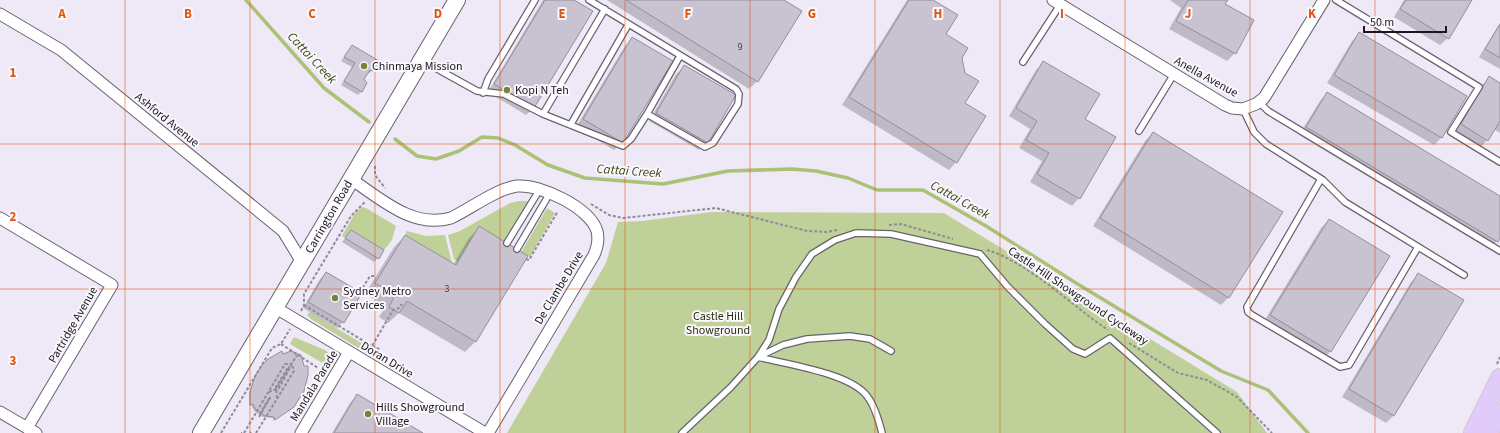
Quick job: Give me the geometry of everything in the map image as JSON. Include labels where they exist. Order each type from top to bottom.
[{"type":"main road","name":"Carrington Road","points":[[201,433],[457,0]]},
{"type":"main road","points":[[1473,433],[1500,378]]},
{"type":"main road","points":[[1488,433],[1500,413]]},
{"type":"street","name":"Anella Avenue","points":[[1057,2],[1225,105],[1232,108],[1243,109],[1259,102],[1269,91],[1324,0]]},
{"type":"street","name":"Ashford Avenue","points":[[0,14],[61,50],[283,231],[302,262]]},
{"type":"street","name":"De Clambe Drive","points":[[351,179],[408,215],[423,221],[451,218],[506,189],[517,186],[540,189],[550,193],[588,217],[597,232],[597,248],[590,263],[487,433]]},
{"type":"street","name":"Partridge Avenue","points":[[0,218],[112,285],[32,430]]},
{"type":"street","name":"Doran Drive","points":[[276,308],[487,433]]},
{"type":"street","name":"Mandala Parade","points":[[301,433],[349,352]]},
{"type":"street","points":[[0,412],[32,430]]},
{"type":"lane","points":[[483,93],[488,80],[535,0]]},
{"type":"lane","points":[[589,0],[628,25],[733,86],[739,94],[738,104],[713,143],[705,146],[647,114]]},
{"type":"lane","points":[[1336,0],[1479,87],[1451,132],[1500,162]]},
{"type":"lane","points":[[1023,62],[1057,2]]},
{"type":"lane","points":[[543,114],[605,9]]},
{"type":"lane","points":[[571,124],[628,25]]},
{"type":"lane","points":[[421,60],[461,83],[483,93],[504,94],[543,114],[623,146],[631,140],[680,56]]},
{"type":"lane","points":[[1139,131],[1174,74]]},
{"type":"lane","points":[[1259,102],[1268,111],[1500,251]]},
{"type":"lane","points":[[1243,109],[1250,126],[1259,138],[1321,179],[1346,202],[1464,275]]},
{"type":"lane","points":[[1321,179],[1247,307],[1248,312],[1252,315],[1340,367],[1349,365],[1418,247]]},
{"type":"lane","points":[[507,243],[540,189]]},
{"type":"lane","points":[[517,249],[550,193]]},
{"type":"lane","points":[[682,433],[731,387],[758,357],[769,340],[779,309],[796,277],[812,254],[835,240],[856,233],[891,234],[980,254],[1008,287],[1073,349],[1085,354],[1110,338],[1217,433]]},
{"type":"lane","points":[[758,357],[794,341],[850,336],[870,340],[891,351]]},
{"type":"lane","points":[[758,357],[843,379],[856,386],[867,396],[874,408],[882,433]]},
{"type":"path","points":[[378,182],[387,190]]},
{"type":"path","points":[[585,200],[609,215],[623,218],[716,208],[807,231],[827,232],[839,229]]},
{"type":"path","points":[[364,205],[357,208],[351,216],[304,294],[304,306],[381,350]]},
{"type":"path","points":[[526,259],[529,260],[558,211]]},
{"type":"path","points":[[887,225],[901,224],[958,240]]},
{"type":"path","name":"Castle Hill Showground Cycleway","points":[[985,249],[1006,257],[1045,283],[1112,333]]},
{"type":"path","points":[[360,292],[370,276],[375,276]]},
{"type":"path","points":[[372,346],[393,310],[399,308],[402,304]]},
{"type":"path","name":"Castle Hill Showground Cycleway","points":[[1125,341],[1178,373],[1207,380],[1236,397],[1272,433]]},
{"type":"path","points":[[222,433],[272,348],[281,344],[318,368]]},
{"type":"path","points":[[269,392],[275,391],[279,388],[290,370],[297,354]]},
{"type":"path","points":[[242,433],[269,392],[285,364],[292,364]]},
{"type":"path","points":[[256,433],[278,400],[294,370],[292,364]]},
{"type":"path","points":[[275,391],[278,400]]},
{"type":"path","points":[[265,392],[278,400]]},
{"type":"path","points":[[259,417],[272,396]]},
{"type":"path","points":[[255,414],[264,420]]},
{"type":"green space","points":[[529,201],[505,242],[479,227],[458,262],[454,259],[448,235],[460,231],[510,203]]},
{"type":"green space","points":[[362,207],[396,226],[392,240],[384,250],[351,230],[345,238],[342,236],[355,213]]},
{"type":"green space","points":[[547,208],[555,213],[530,257],[521,252]]},
{"type":"green space","name":"Castle Hill Showground","points":[[712,212],[944,213],[1237,392],[1267,433],[507,433],[606,263],[618,222],[642,221]]},
{"type":"green space","points":[[407,231],[426,236],[445,235],[452,263],[405,235]]},
{"type":"green space","points":[[310,312],[371,349],[368,354],[311,319],[307,315]]},
{"type":"green space","points":[[294,337],[325,350],[332,356],[333,360],[331,368],[290,344]]},
{"type":"building","points":[[545,0],[574,0],[593,11],[534,108],[494,84]]},
{"type":"building","points":[[626,0],[784,0],[802,11],[758,82]]},
{"type":"building","points":[[909,0],[933,0],[958,15],[946,34],[968,48],[962,58],[965,73],[979,81],[965,103],[986,116],[957,163],[849,97]]},
{"type":"building","points":[[1188,0],[1228,0],[1225,4],[1254,20],[1236,54],[1176,21]]},
{"type":"building","points":[[1406,0],[1472,0],[1449,39],[1400,9]]},
{"type":"building","points":[[1500,24],[1500,58],[1485,49]]},
{"type":"building","points":[[1359,32],[1467,96],[1442,138],[1334,75]]},
{"type":"building","points":[[632,37],[673,61],[623,143],[583,119]]},
{"type":"building","name":"Chinmaya Mission","points":[[352,45],[379,61],[373,71],[370,70],[364,79],[367,83],[362,92],[344,81],[355,63],[344,57]]},
{"type":"building","points":[[1043,61],[1100,94],[1085,119],[1116,137],[1080,199],[1037,174],[1049,153],[1026,140],[1037,121],[1016,108]]},
{"type":"building","points":[[684,65],[736,95],[708,143],[656,113]]},
{"type":"building","points":[[1489,76],[1500,83],[1500,121],[1488,141],[1461,124]]},
{"type":"building","points":[[1327,92],[1500,196],[1500,238],[1498,242],[1306,127]]},
{"type":"building","points":[[1153,132],[1283,212],[1229,298],[1100,218]]},
{"type":"building","points":[[1329,219],[1390,256],[1331,352],[1270,315]]},
{"type":"building","points":[[479,226],[528,256],[476,342],[407,301],[399,313],[389,307],[395,295],[375,283],[405,235],[456,265]]},
{"type":"building","points":[[351,230],[384,250],[379,259],[345,238]]},
{"type":"building","name":"Sydney Metro Services","points":[[326,272],[362,293],[344,323],[308,302]]},
{"type":"building","points":[[1418,273],[1464,300],[1394,416],[1349,389]]},
{"type":"building","points":[[282,351],[283,354],[291,351],[301,355],[304,366],[308,366],[308,375],[304,391],[294,407],[275,420],[274,417],[265,416],[256,410],[253,404],[250,405],[250,392],[255,376],[263,364],[268,359]]},
{"type":"building","name":"Hills Showground Village","points":[[357,394],[423,433],[334,433]]},
{"type":"waterway","name":"Cattai Creek","points":[[246,0],[324,88],[369,122]]},
{"type":"waterway","name":"Cattai Creek","points":[[395,139],[417,156],[436,159],[459,151],[482,137],[498,138],[515,145],[548,165],[585,178],[663,184],[728,171],[792,169],[816,171],[848,178],[877,190],[923,190],[986,226],[1076,283],[1221,371],[1268,390],[1308,433]]},
{"type":"place","name":"Chinmaya Mission","points":[[364,66]]},
{"type":"place","name":"Kopi N Teh","points":[[507,90]]},
{"type":"place","name":"Sydney Metro Services","points":[[335,298]]},
{"type":"place","name":"Hills Showground Village","points":[[368,414]]}]
